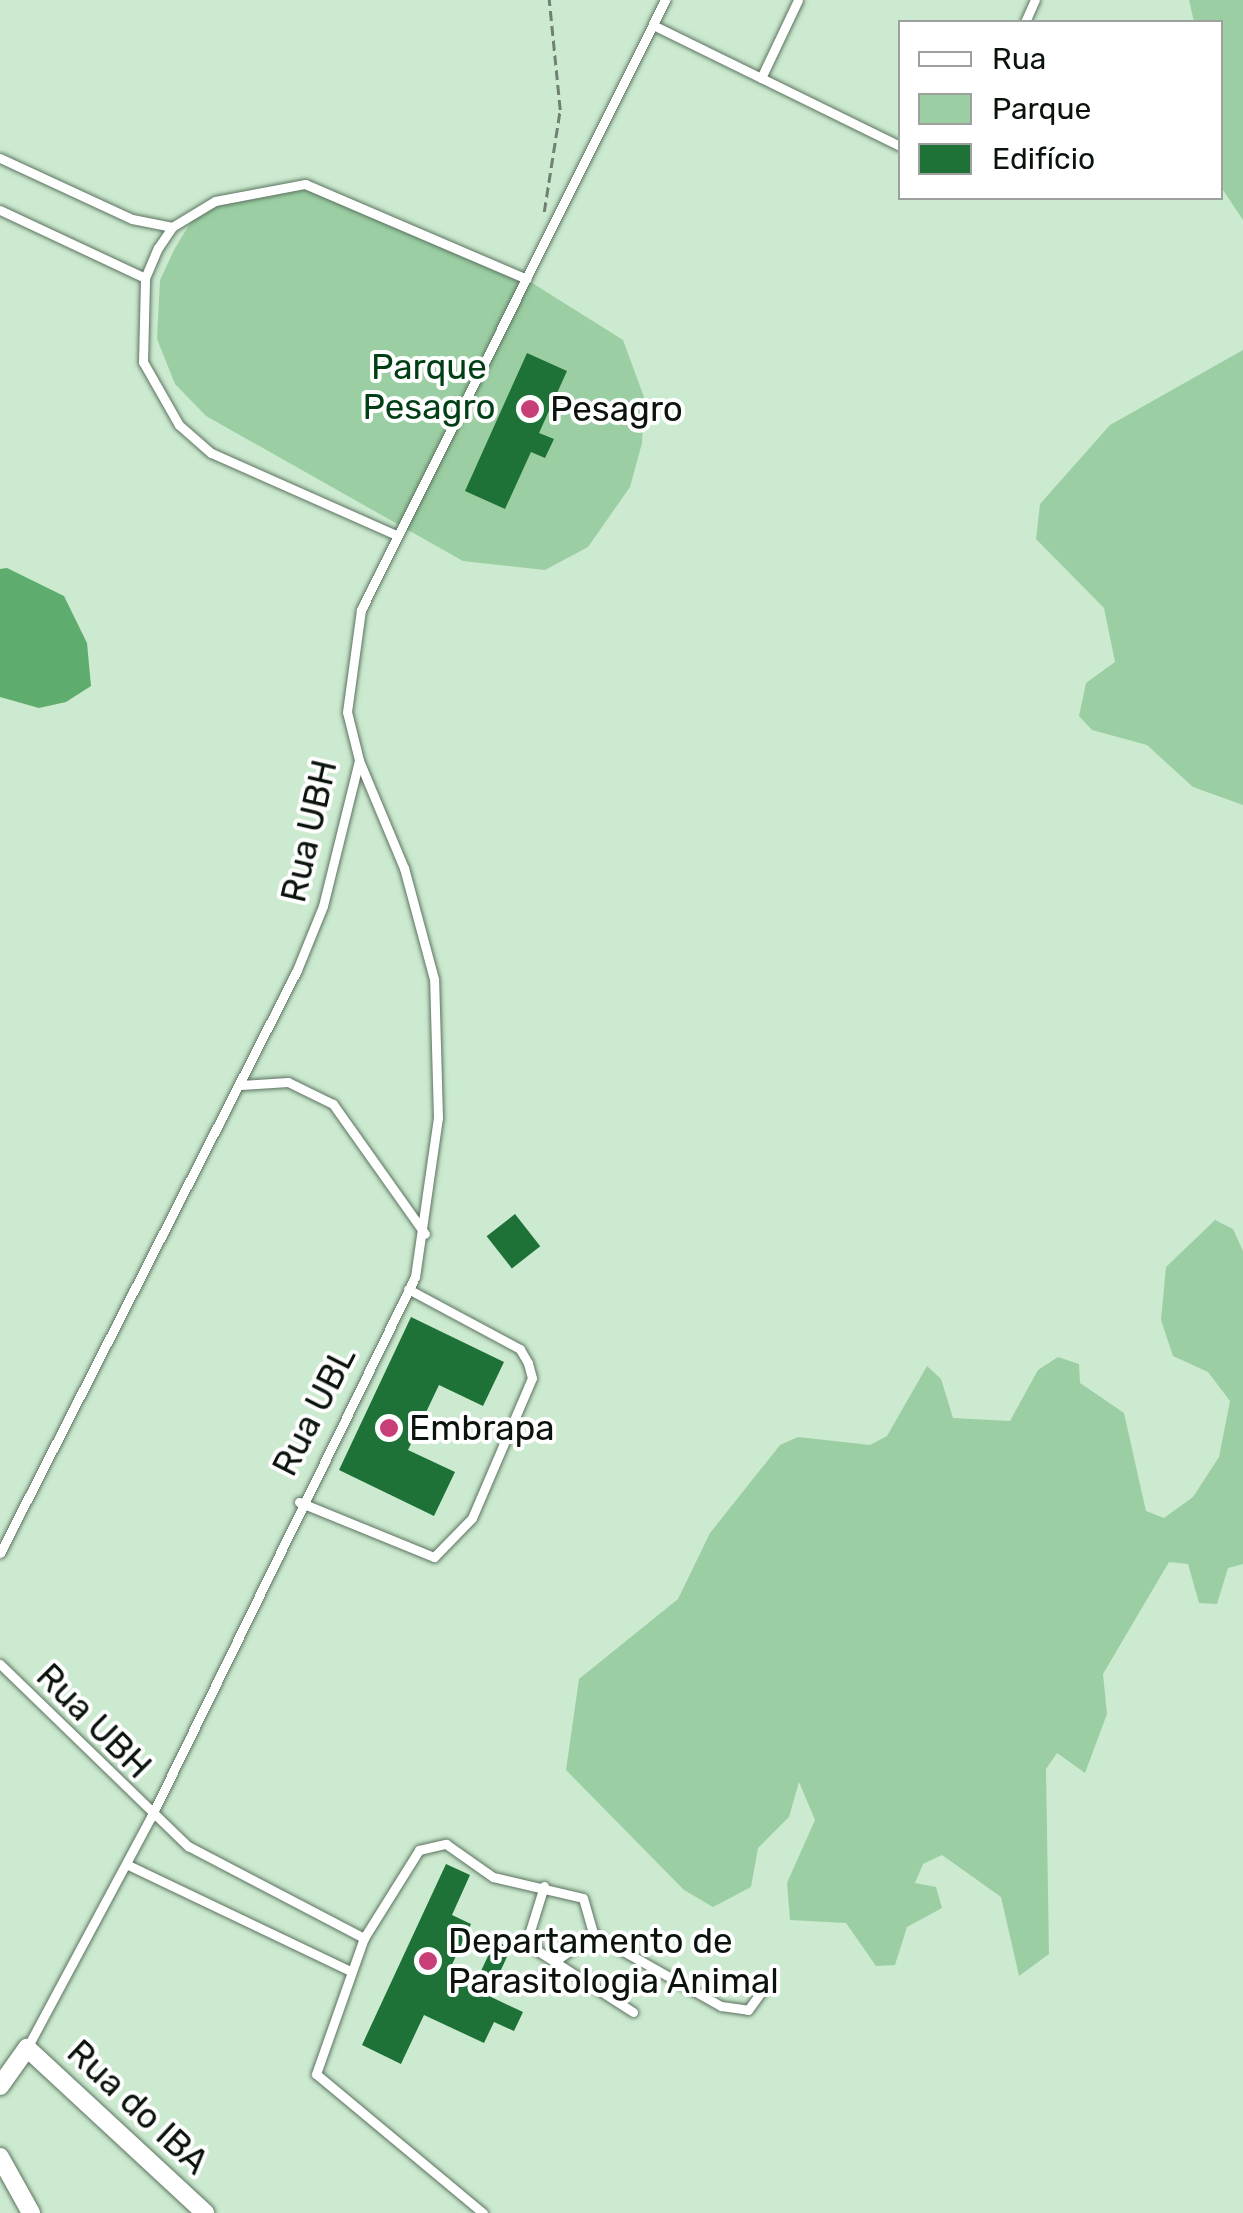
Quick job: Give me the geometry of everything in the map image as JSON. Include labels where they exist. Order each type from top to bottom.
[{"type":"street","points":[[0,2086],[27,2048]]},
{"type":"street","name":"Rua do IBA","points":[[27,2048],[205,2213]]},
{"type":"street","points":[[0,2157],[31,2213]]},
{"type":"lane","name":"Rua UBH","points":[[0,1553],[241,1086],[323,906],[359,760],[348,669],[361,610],[394,534],[548,238],[665,0]]},
{"type":"lane","points":[[761,78],[798,0]]},
{"type":"lane","points":[[653,25],[898,145]]},
{"type":"lane","points":[[0,158],[132,220],[172,227]]},
{"type":"lane","points":[[394,534],[212,453],[178,425],[143,362],[145,278],[172,227],[246,189],[306,184],[527,279]]},
{"type":"lane","points":[[0,210],[145,278]]},
{"type":"lane","name":"Rua UBL","points":[[27,2048],[151,1817],[299,1502],[408,1289],[425,1234],[438,1118],[434,979],[404,868],[359,760]]},
{"type":"lane","points":[[241,1086],[288,1082],[333,1104],[425,1234]]},
{"type":"lane","points":[[299,1502],[434,1557],[472,1518],[532,1378],[528,1363],[520,1349],[408,1289]]},
{"type":"lane","name":"Rua UBH","points":[[0,1664],[151,1817],[188,1846],[364,1938]]},
{"type":"lane","points":[[483,2213],[316,2074],[364,1938],[408,1859],[429,1844],[446,1844],[494,1877],[583,1898],[594,1934],[722,2006],[748,2010],[768,1984]]},
{"type":"lane","points":[[126,1864],[350,1971]]},
{"type":"lane","points":[[544,1886],[530,1931],[538,1951],[558,1960],[569,1976],[633,2012]]},
{"type":"lane","points":[[558,1960],[594,1934]]},
{"type":"path","points":[[548,238],[544,211],[560,110],[549,0]]},
{"type":"shaded area","points":[[0,0],[1243,0],[1243,2213],[0,2213]]},
{"type":"shaded area","points":[[7,568],[64,596],[87,643],[91,686],[66,702],[39,708],[0,697],[0,569]]},
{"type":"green space","points":[[1189,0],[1243,0],[1243,220],[1223,190],[1223,20],[1194,20]]},
{"type":"green space","name":"Parque Pesagro","points":[[279,185],[322,187],[521,276],[623,340],[644,397],[642,443],[630,487],[588,547],[545,570],[463,561],[206,416],[175,384],[157,339],[160,280],[175,248],[196,214]]},
{"type":"green space","points":[[1243,350],[1243,805],[1193,787],[1147,745],[1092,730],[1079,716],[1086,683],[1115,662],[1104,608],[1036,539],[1040,504],[1110,425]]},
{"type":"green space","points":[[1215,1220],[1233,1229],[1243,1251],[1243,1564],[1228,1568],[1217,1604],[1199,1603],[1188,1564],[1169,1562],[1103,1674],[1107,1714],[1085,1773],[1057,1753],[1046,1769],[1049,1954],[1019,1976],[1001,1897],[942,1855],[923,1864],[915,1883],[936,1887],[942,1908],[907,1927],[895,1965],[876,1966],[846,1923],[790,1920],[787,1883],[815,1820],[799,1782],[789,1817],[758,1848],[751,1887],[713,1907],[684,1890],[566,1770],[579,1679],[678,1599],[710,1533],[780,1445],[798,1437],[870,1445],[887,1436],[927,1366],[941,1379],[953,1418],[1010,1421],[1038,1370],[1058,1357],[1079,1364],[1080,1383],[1124,1413],[1146,1511],[1164,1518],[1193,1497],[1219,1457],[1230,1401],[1208,1372],[1173,1356],[1161,1320],[1166,1267]]},
{"type":"building","name":"Pesagro","points":[[527,353],[567,371],[539,433],[554,439],[545,458],[531,452],[505,509],[465,491]]},
{"type":"building","points":[[515,1214],[540,1246],[512,1268],[487,1236]]},
{"type":"building","name":"Embrapa","points":[[411,1317],[504,1362],[483,1406],[439,1385],[408,1450],[455,1472],[434,1516],[339,1470]]},
{"type":"building","name":"Departamento de Parasitologia Animal","points":[[446,1864],[470,1875],[452,1915],[471,1924],[448,1973],[474,1986],[495,1941],[511,1948],[489,1996],[523,2012],[514,2031],[494,2022],[484,2043],[424,2015],[401,2064],[362,2045]]},
{"type":"place","name":"Pesagro","points":[[530,409]]},
{"type":"place","name":"Embrapa","points":[[389,1428]]},
{"type":"place","name":"Departamento de Parasitologia Animal","points":[[428,1961]]}]
